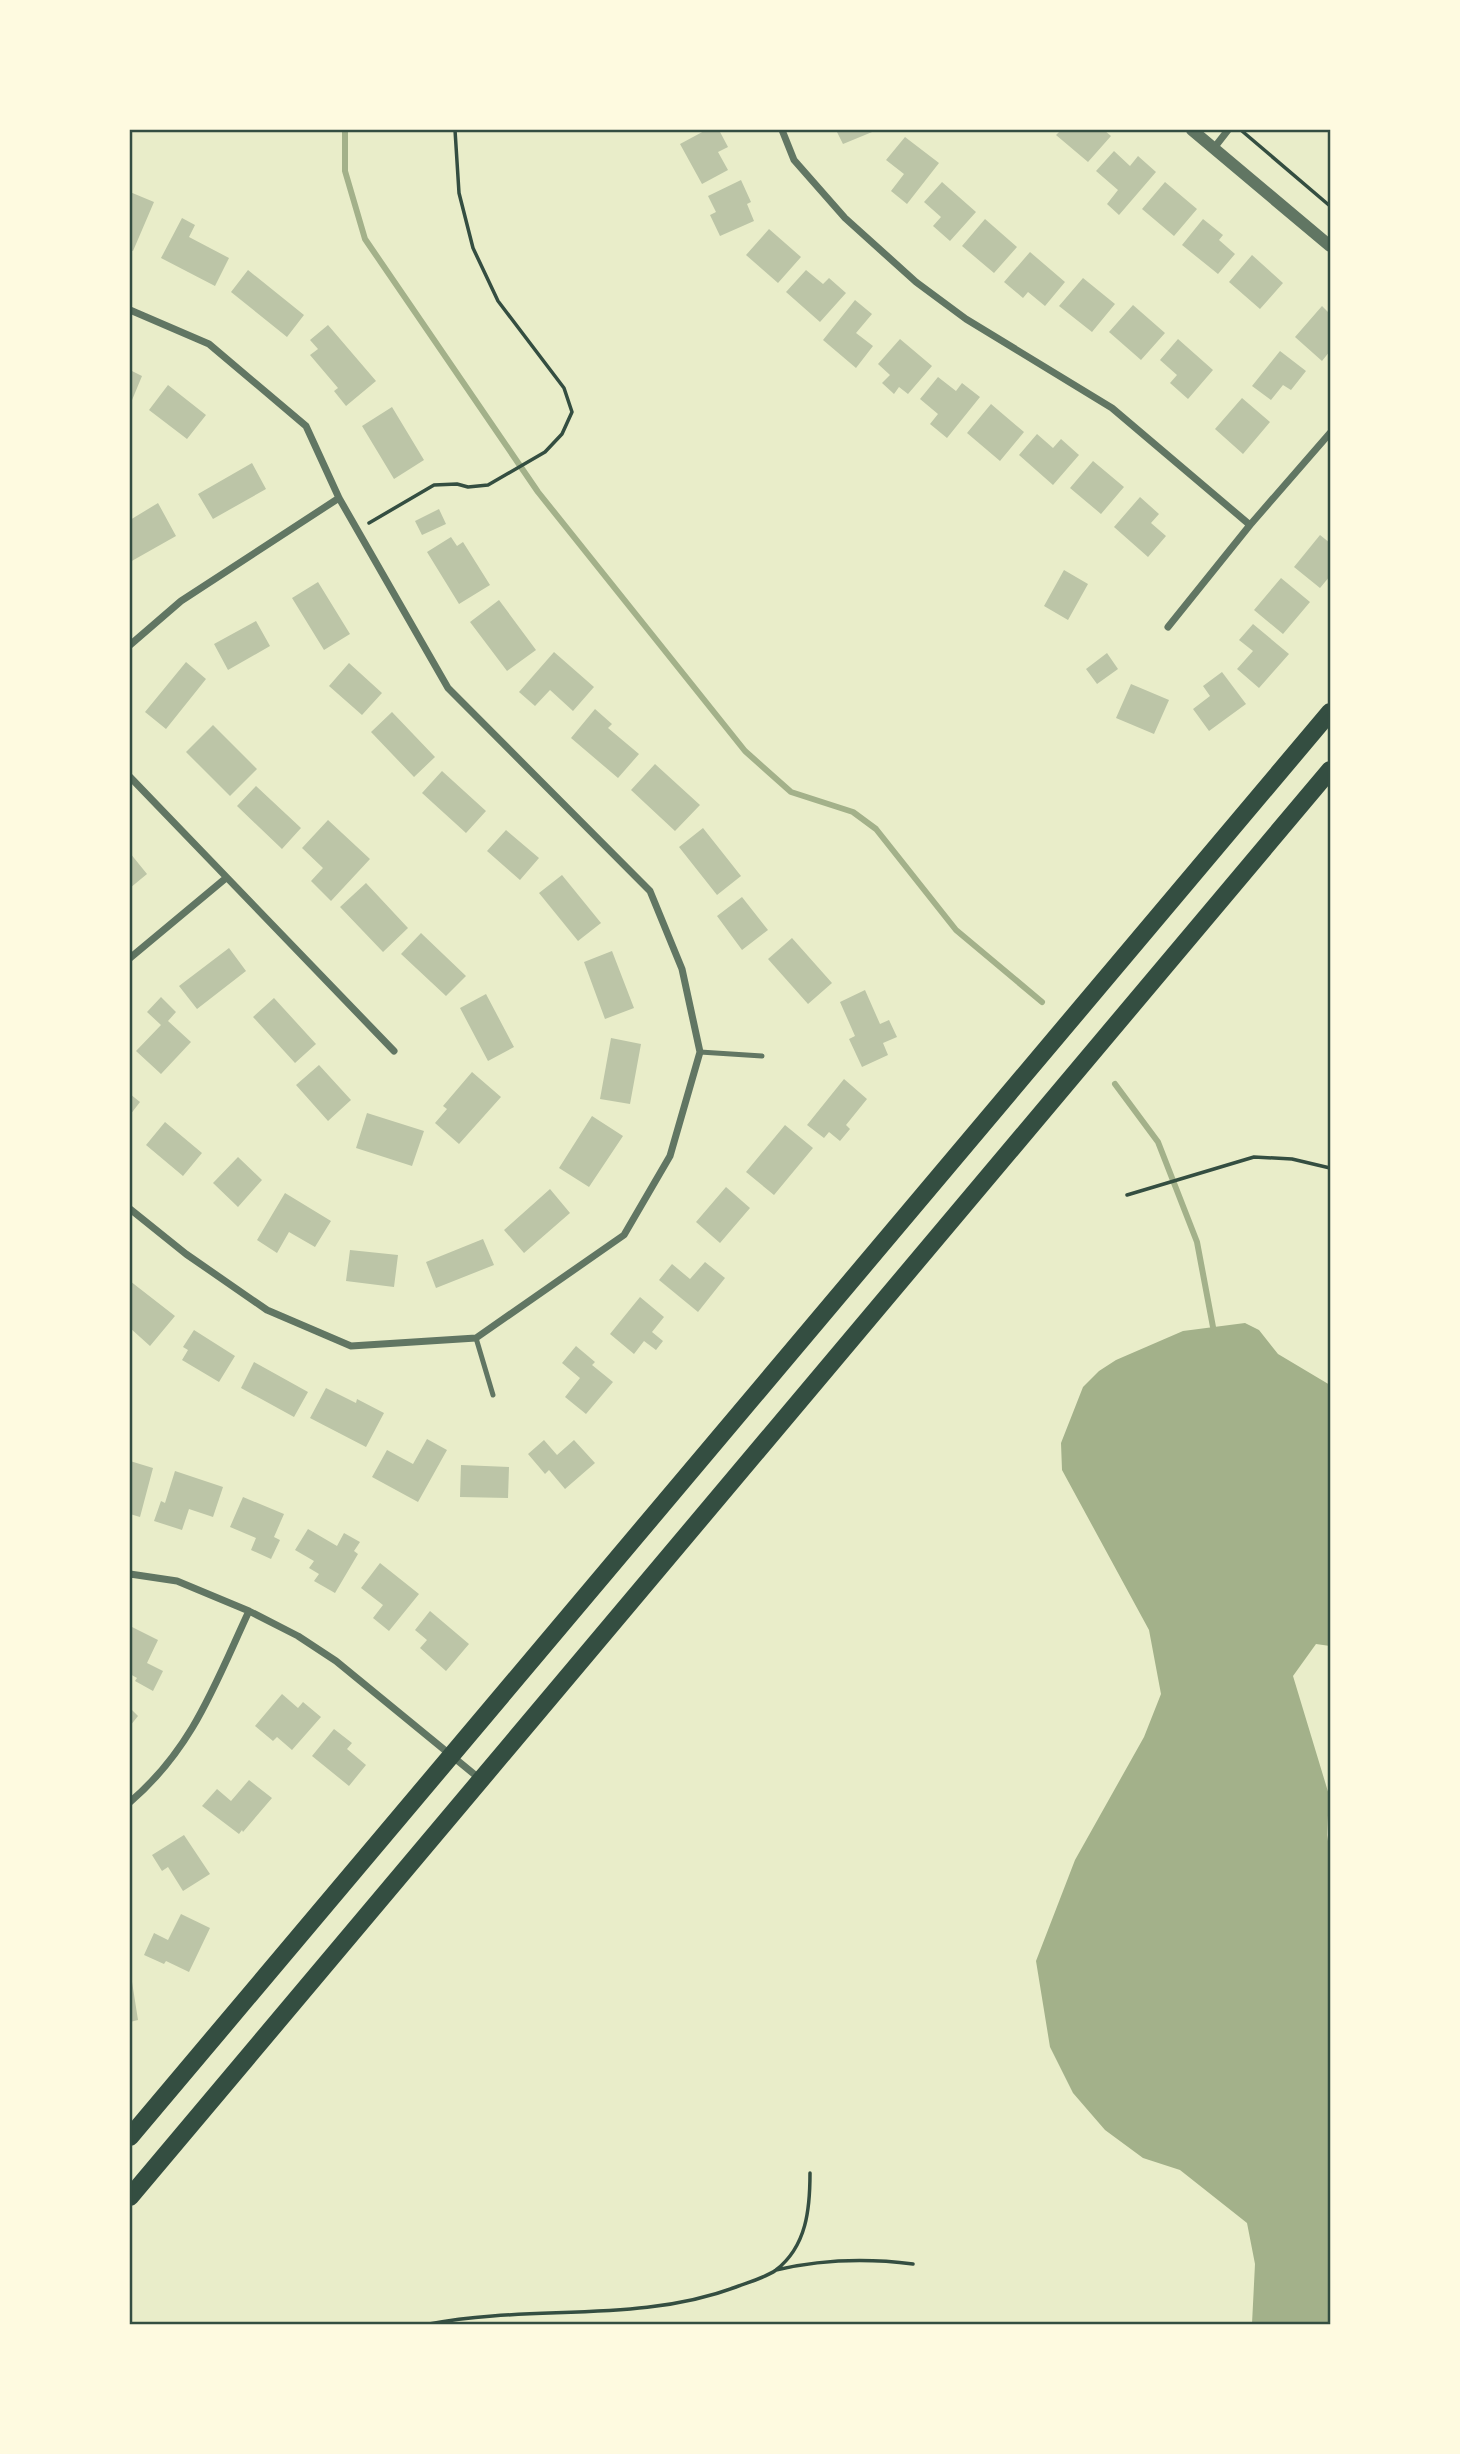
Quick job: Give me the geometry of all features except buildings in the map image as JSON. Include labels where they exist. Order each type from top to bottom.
[{"type":"main road","points":[[130,2137],[1331,712]]},
{"type":"main road","points":[[130,2197],[1331,770]]},
{"type":"street","points":[[782,130],[794,160],[845,218],[916,282],[966,319],[1112,408],[1250,525]]},
{"type":"street","points":[[1192,130],[1331,246]]},
{"type":"street","points":[[1214,148],[1228,130]]},
{"type":"street","points":[[130,310],[209,344],[306,426],[339,498],[448,688],[650,891],[682,969],[700,1052],[670,1156],[624,1235],[476,1338],[351,1346],[267,1310],[186,1254],[130,1209]]},
{"type":"street","points":[[1168,627],[1250,525],[1331,433]]},
{"type":"street","points":[[130,645],[181,601],[339,498]]},
{"type":"street","points":[[130,777],[394,1051]]},
{"type":"street","points":[[130,958],[226,878]]},
{"type":"street","points":[[130,1574],[177,1581],[249,1611],[298,1636],[336,1661],[481,1779]]},
{"type":"street","points":[[130,1802],[156,1778],[184,1743],[205,1706],[249,1611]]},
{"type":"lane","points":[[700,1052],[762,1056]]},
{"type":"lane","points":[[476,1338],[493,1395]]},
{"type":"path","points":[[357,530],[433,485],[457,484],[468,488],[488,485],[540,455],[562,434],[572,412],[564,388],[498,301],[472,248],[460,193],[455,130]]},
{"type":"path","points":[[1241,130],[1331,206]]},
{"type":"path","points":[[1127,1195],[1254,1157],[1292,1159],[1331,1168]]},
{"type":"path","points":[[776,2270],[796,2245],[806,2224],[810,2203],[810,2172]]},
{"type":"path","points":[[429,2325],[520,2314],[647,2308],[717,2294],[776,2270],[800,2264],[855,2258],[913,2264]]},
{"type":"shaded area","points":[[1245,1323],[1259,1330],[1278,1354],[1330,1385],[1330,1646],[1316,1644],[1293,1676],[1329,1795],[1330,2324],[1252,2324],[1255,2264],[1247,2223],[1180,2170],[1143,2158],[1105,2130],[1073,2093],[1050,2047],[1036,1961],[1075,1860],[1144,1737],[1161,1694],[1149,1630],[1062,1470],[1061,1443],[1083,1387],[1099,1371],[1116,1360],[1183,1331]]},
{"type":"waterway","points":[[345,130],[345,171],[365,239],[538,492],[745,751],[791,792],[853,812],[876,829],[956,930],[1042,1002]]},
{"type":"waterway","points":[[1115,1084],[1158,1142],[1197,1242],[1213,1327]]}]
